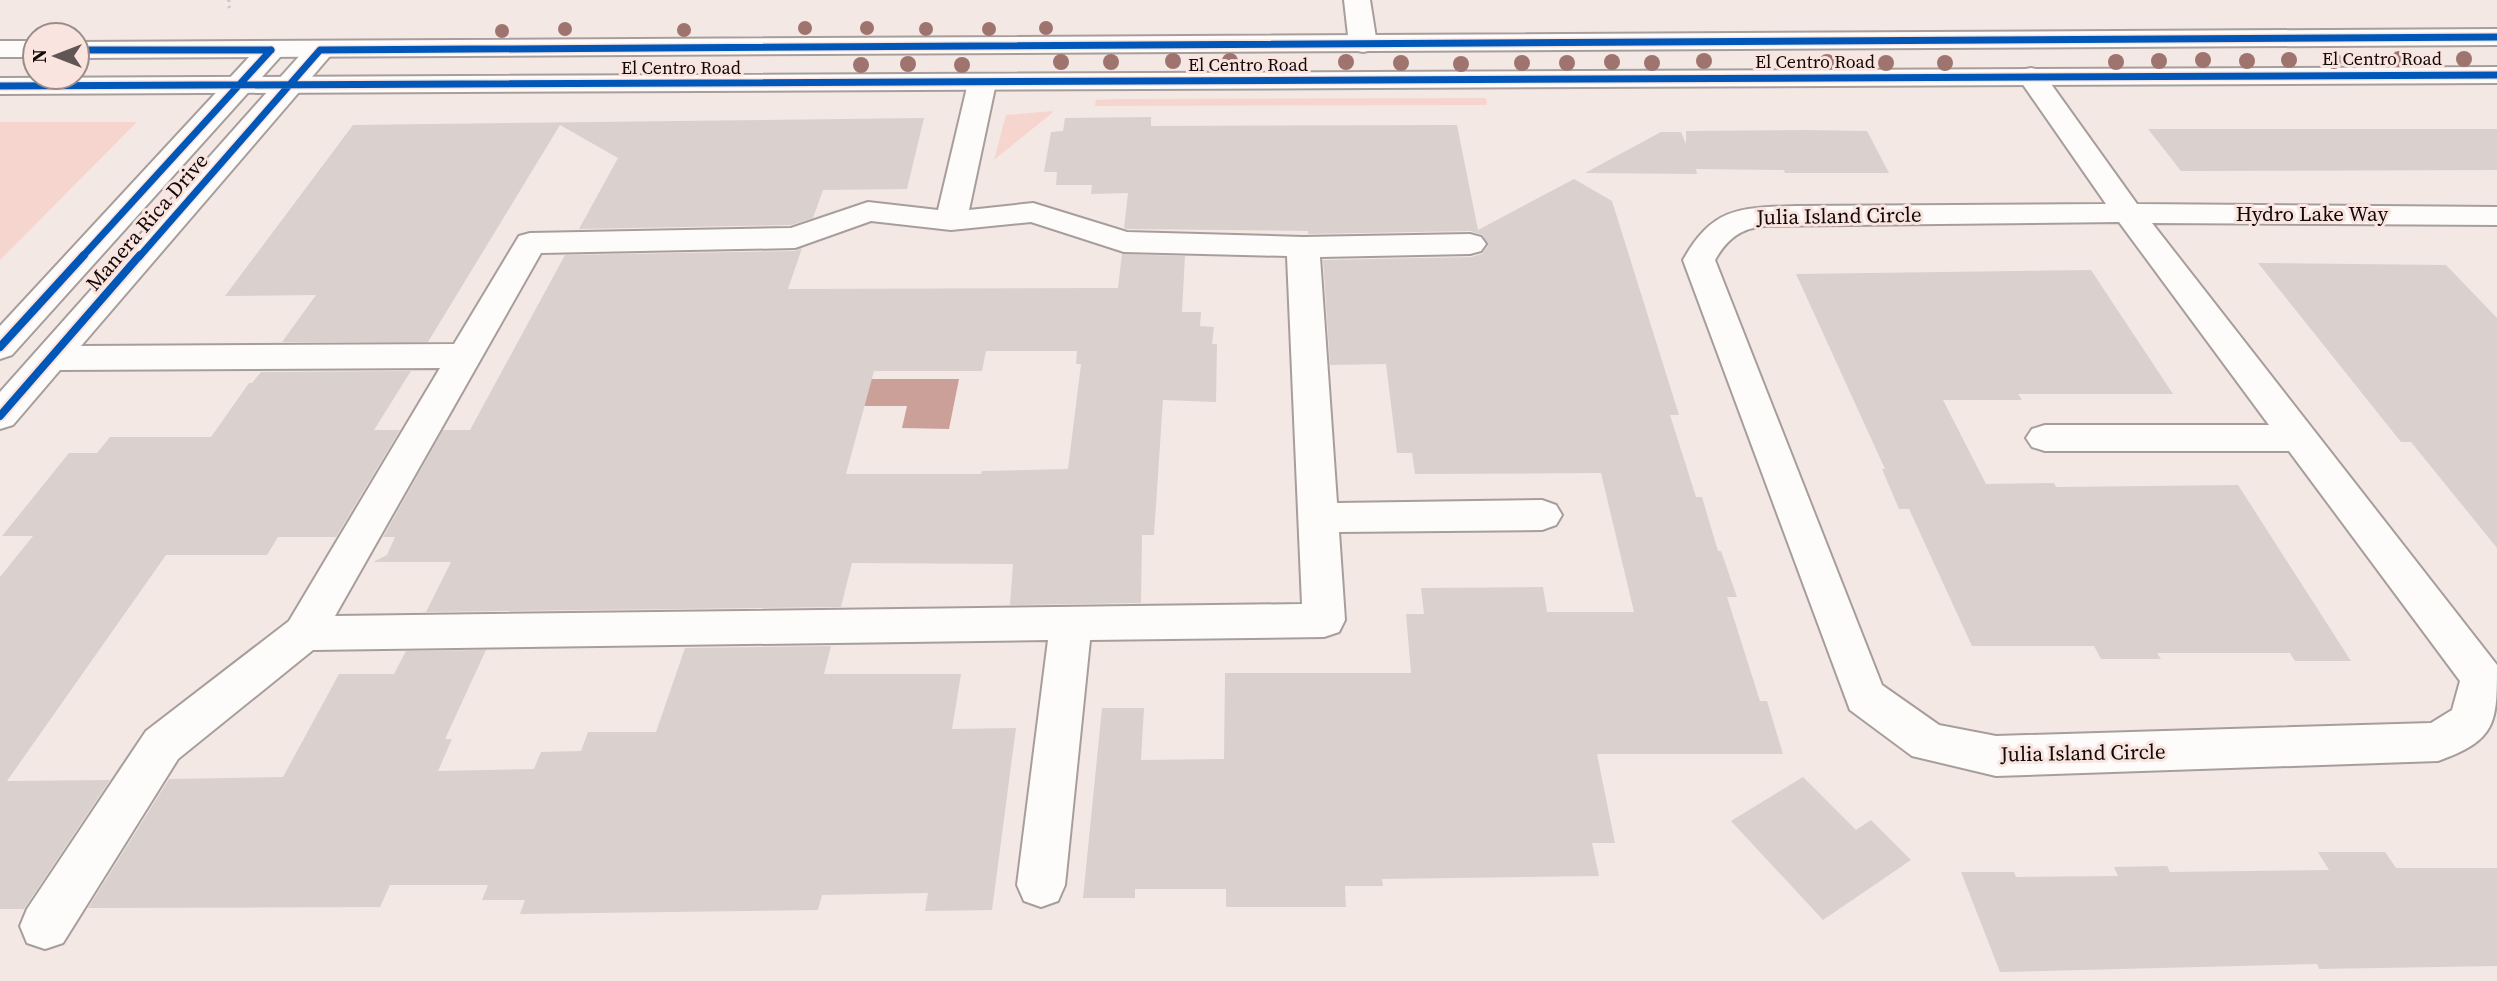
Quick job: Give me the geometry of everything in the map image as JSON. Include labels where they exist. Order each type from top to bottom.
[{"type":"main road","points":[[1357,0],[1363,44]]},
{"type":"main road","name":"El Centro Road","points":[[91,50],[2497,37]]},
{"type":"main road","points":[[0,49],[21,49]]},
{"type":"main road","name":"Manera Rica Drive","points":[[0,347],[271,50]]},
{"type":"main road","name":"Manera Rica Drive","points":[[0,416],[320,50]]},
{"type":"main road","name":"El Centro Road","points":[[0,86],[2497,75]]},
{"type":"main road","name":"Julia Island Circle","points":[[2031,76],[2128,213],[2482,678],[2472,721],[2438,742],[1996,756],[1928,742],[1866,698],[1699,260],[1708,241],[1742,218],[2128,213]]},
{"type":"main road","points":[[951,221],[982,83]]},
{"type":"main road","points":[[45,926],[162,745],[304,634],[530,243],[795,238],[868,211],[951,221],[1034,212],[1124,242],[1303,247],[1470,244]]},
{"type":"main road","name":"Hydro Lake Way","points":[[2128,213],[2497,216]]},
{"type":"main road","points":[[304,634],[1324,620],[1303,247]]},
{"type":"main road","points":[[51,358],[465,356]]},
{"type":"main road","points":[[2045,438],[2300,438]]},
{"type":"main road","points":[[1319,518],[1542,515]]},
{"type":"main road","points":[[1041,885],[1071,623]]},
{"type":"shaded area","points":[[1486,98],[1487,105],[1095,106],[1096,100],[1117,99]]},
{"type":"shaded area","points":[[1053,111],[1052,113],[994,160],[1006,115]]},
{"type":"shaded area","points":[[0,122],[137,122],[0,260]]},
{"type":"shaded area","points":[[871,379],[959,379],[949,429],[902,428],[907,406],[864,406]]},
{"type":"building","points":[[1151,117],[1151,126],[1457,125],[1478,230],[1574,179],[1612,201],[1679,415],[1670,415],[1696,497],[1702,497],[1718,551],[1721,551],[1737,597],[1727,597],[1760,701],[1767,701],[1783,754],[1597,754],[1615,843],[1592,843],[1599,876],[1382,879],[1383,886],[1345,886],[1346,907],[1226,907],[1226,889],[1135,889],[1135,898],[1083,898],[1102,708],[1144,708],[1141,760],[1224,759],[1225,673],[1411,673],[1406,614],[1424,614],[1421,588],[1543,587],[1547,612],[1634,612],[1601,473],[1415,474],[1412,453],[1397,453],[1386,364],[1330,365],[1323,260],[1471,257],[1482,254],[1488,246],[1483,235],[1470,231],[1308,234],[1308,231],[1127,229],[1124,228],[1128,193],[1091,194],[1092,185],[1056,185],[1057,172],[1044,172],[1051,132],[1063,131],[1065,118]]},
{"type":"building","points":[[924,118],[907,189],[823,190],[813,218],[791,225],[579,229],[618,158],[560,125],[428,342],[282,342],[316,295],[225,296],[353,125]]},
{"type":"building","points":[[2148,129],[2497,129],[2497,170],[2181,171]]},
{"type":"building","points":[[1686,131],[1867,131],[1889,173],[1785,173],[1784,170],[1696,169],[1697,174],[1585,173],[1661,132],[1681,132],[1686,144]]},
{"type":"building","points":[[802,248],[788,289],[1118,288],[1122,254],[1185,256],[1182,312],[1201,312],[1200,326],[1214,327],[1212,344],[1217,344],[1216,402],[1163,400],[1154,535],[1142,535],[1141,603],[1010,605],[1013,564],[852,563],[841,607],[426,612],[451,562],[373,562],[387,555],[395,537],[383,537],[443,430],[470,430],[565,255],[795,251]],"holes":[[[986,351],[1077,351],[1076,364],[1081,364],[1068,469],[982,471],[981,474],[846,474],[874,371],[982,371]]]},
{"type":"building","points":[[2258,263],[2446,265],[2497,318],[2497,548],[2411,442],[2401,442]]},
{"type":"building","points":[[2091,270],[2173,394],[2018,394],[2022,400],[1943,400],[1986,484],[2054,483],[2056,487],[2238,485],[2351,661],[2295,661],[2290,653],[2157,653],[2161,659],[2101,659],[2094,646],[1972,646],[1909,509],[1899,509],[1882,469],[1885,469],[1796,274]]},
{"type":"building","points":[[411,371],[374,430],[400,430],[336,537],[278,537],[267,555],[166,555],[7,781],[110,780],[24,909],[0,909],[0,577],[33,536],[2,536],[69,453],[97,453],[110,437],[211,437],[249,383],[261,372]]},
{"type":"building","points":[[831,646],[824,674],[961,674],[952,729],[1016,728],[992,910],[925,911],[928,893],[822,895],[818,910],[520,914],[525,900],[482,900],[488,885],[390,885],[380,907],[88,908],[169,779],[283,777],[339,674],[394,674],[406,651],[486,650],[445,739],[452,739],[438,771],[534,769],[541,752],[581,751],[588,732],[656,732],[685,648]]},
{"type":"building","points":[[1803,777],[1856,830],[1871,820],[1911,860],[1823,920],[1731,821]]},
{"type":"building","points":[[2318,852],[2385,852],[2396,868],[2497,868],[2497,966],[2319,969],[2317,964],[2000,972],[1961,872],[2014,872],[2016,877],[2118,876],[2114,867],[2167,866],[2170,872],[2329,870]]},
{"type":"cycle path","points":[[0,416],[320,50],[2497,37]]},
{"type":"cycle path","points":[[91,50],[271,50]]},
{"type":"cycle path","points":[[0,347],[271,50]]},
{"type":"cycle path","points":[[0,86],[2497,75]]}]
